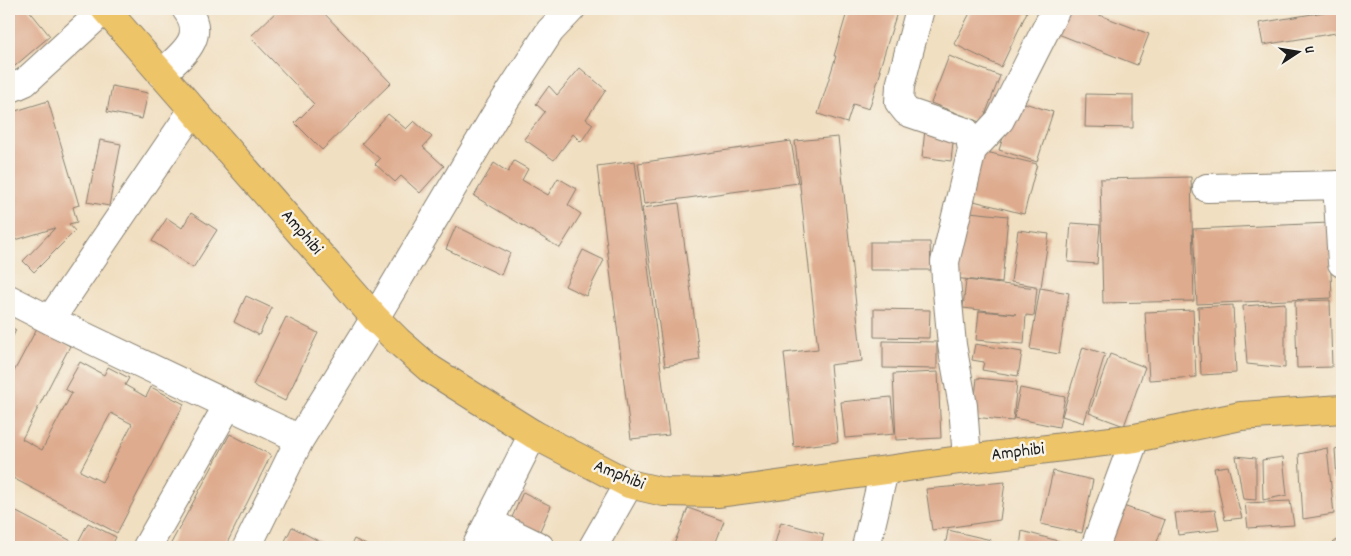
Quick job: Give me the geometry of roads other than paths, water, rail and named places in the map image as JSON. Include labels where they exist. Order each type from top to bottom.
[{"type":"main road","name":"Amphibi","points":[[113,12],[193,110],[375,318],[398,341],[430,369],[533,434],[629,484],[664,492],[719,493],[1135,438],[1241,416],[1342,409]]},
{"type":"street","points":[[162,74],[187,49],[194,36],[195,27],[186,9]]},
{"type":"street","points":[[246,547],[300,439],[375,318],[496,114],[550,31],[571,9]]},
{"type":"street","points":[[920,9],[900,86],[899,102],[907,112],[966,132],[970,138],[972,150],[945,262],[952,345],[963,406],[967,459]]},
{"type":"street","points":[[972,150],[1000,120],[1056,9]]},
{"type":"street","points":[[9,89],[25,82],[113,12]]},
{"type":"street","points":[[50,320],[193,110]]},
{"type":"street","points":[[1207,188],[1340,185],[1342,263]]},
{"type":"street","points":[[9,299],[300,439]]},
{"type":"street","points":[[147,547],[228,404]]},
{"type":"street","points":[[476,547],[533,434]]},
{"type":"street","points":[[1096,547],[1135,438]]},
{"type":"street","points":[[866,547],[884,470]]},
{"type":"street","points":[[594,547],[629,484]]},
{"type":"street","points":[[489,522],[540,547]]}]
